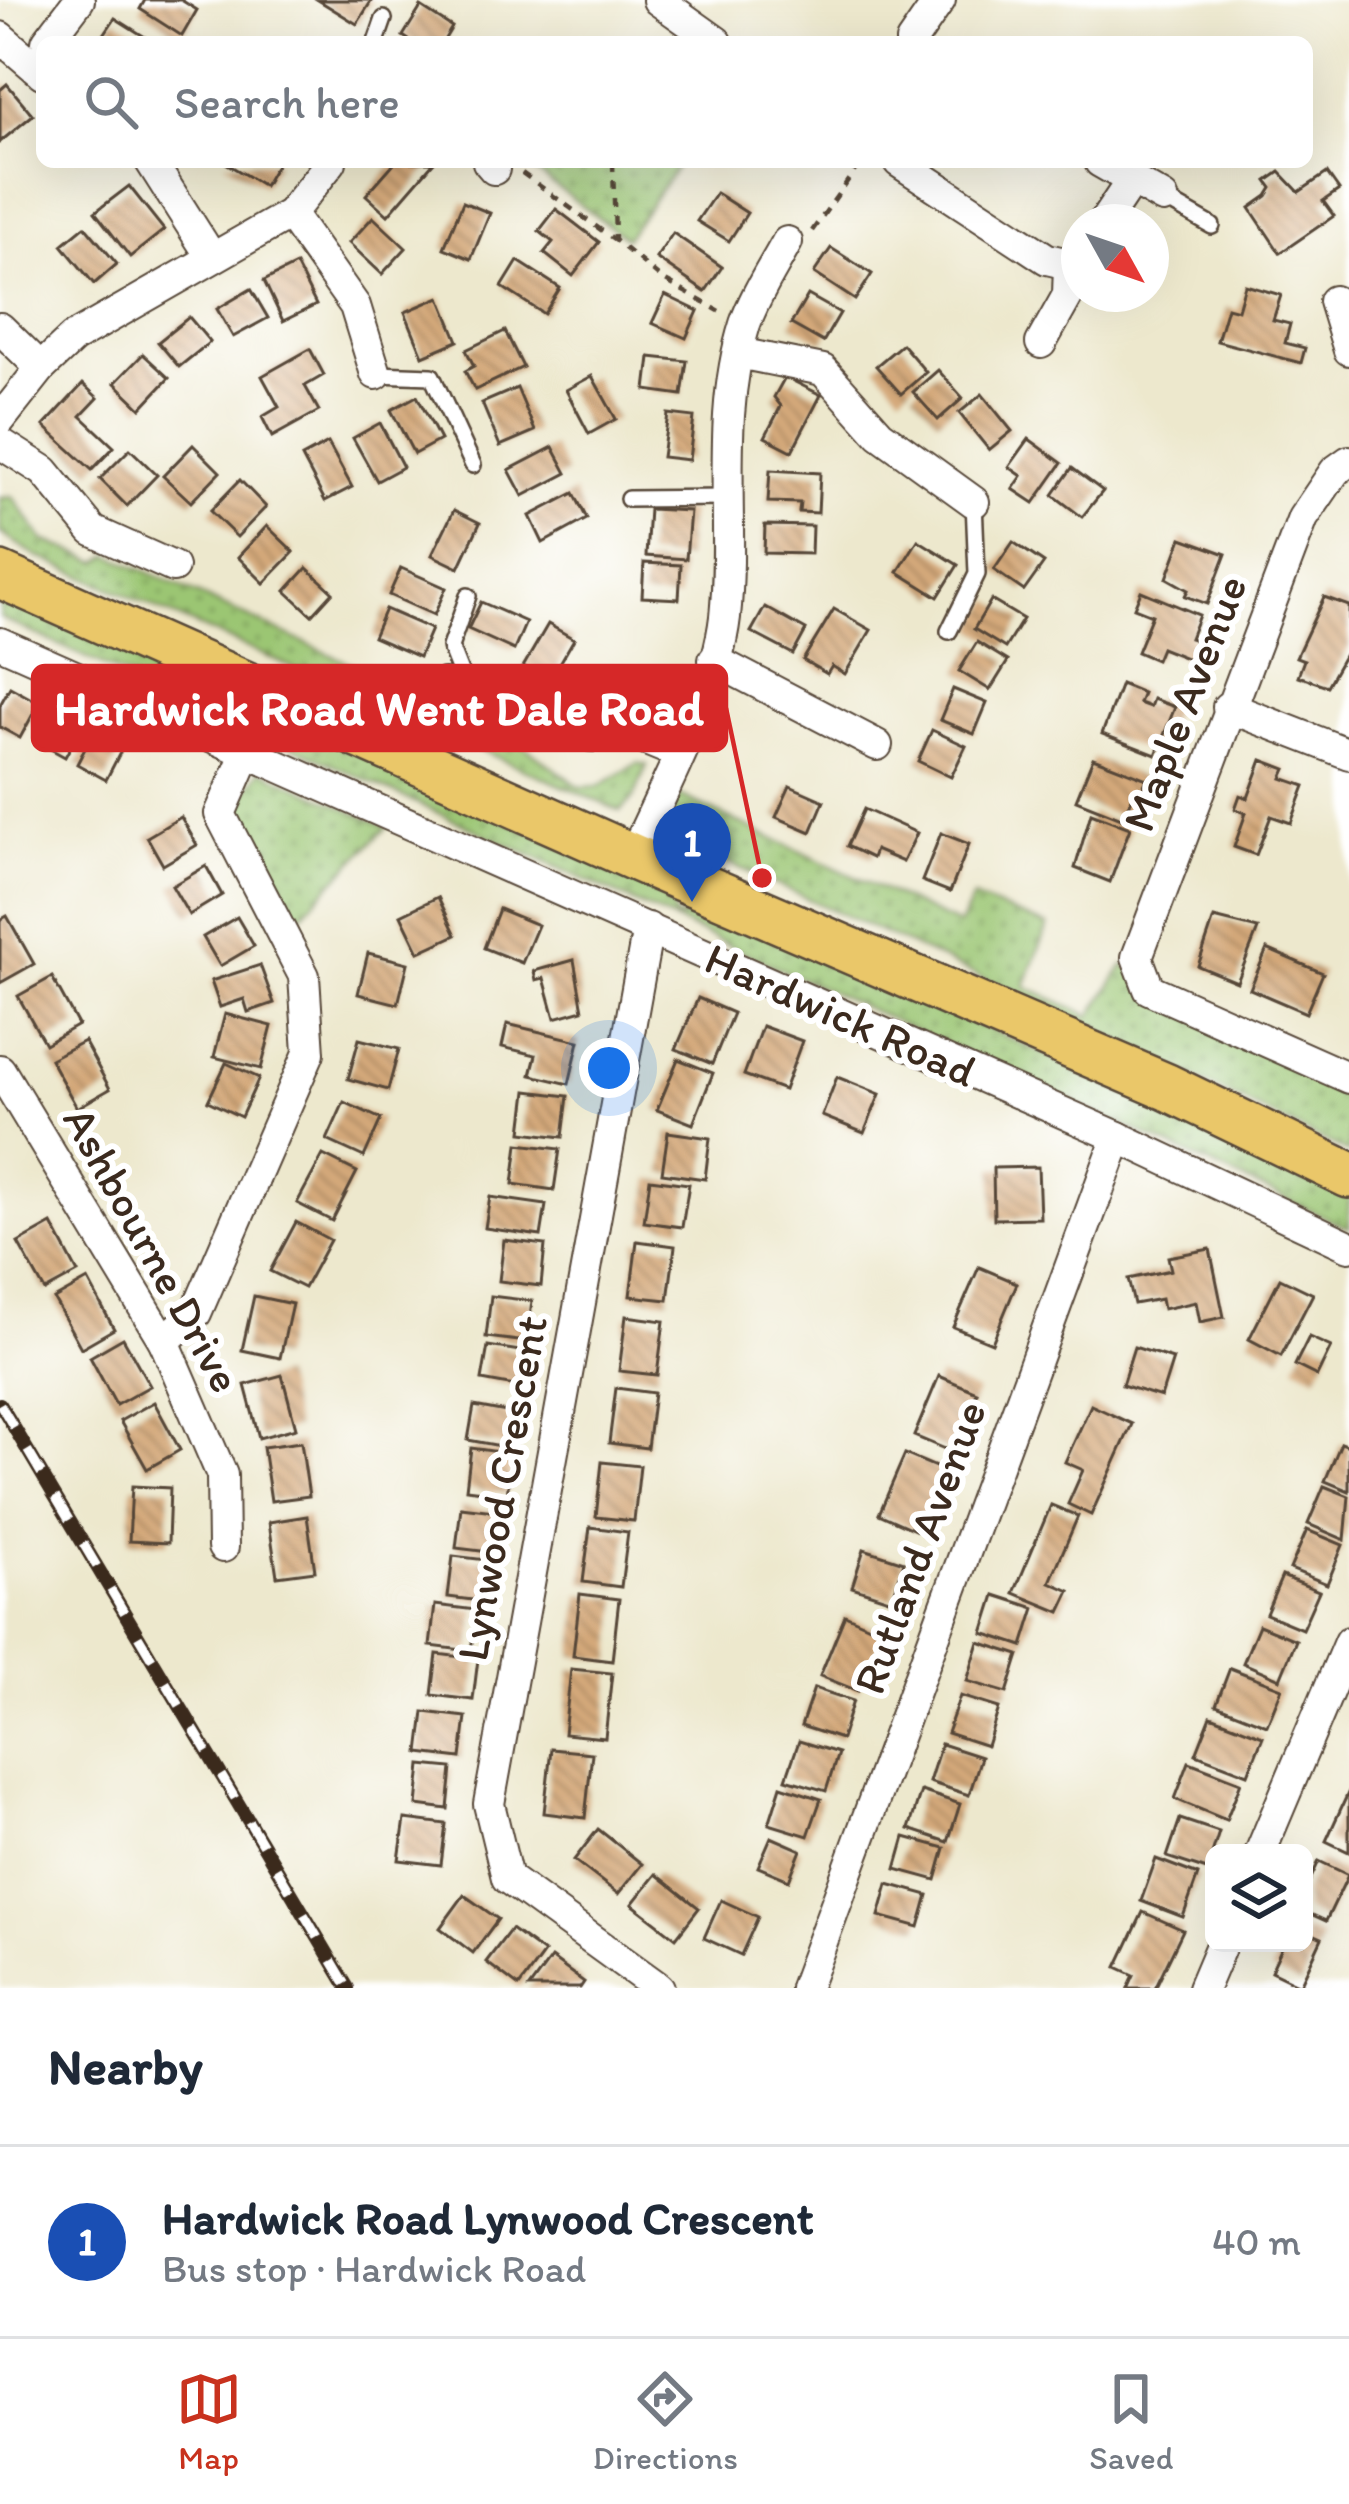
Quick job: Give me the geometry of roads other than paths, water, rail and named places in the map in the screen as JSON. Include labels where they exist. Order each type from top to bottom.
[{"type":"main road","name":"Hardwick Road","points":[[0,575],[633,857],[1167,1087],[1349,1175]]},
{"type":"street","points":[[55,36],[80,0]]},
{"type":"street","points":[[658,0],[709,36]]},
{"type":"street","points":[[915,36],[940,0]]},
{"type":"street","points":[[0,37],[36,55]]},
{"type":"street","points":[[155,168],[212,258]]},
{"type":"street","points":[[0,420],[40,368],[73,338],[290,214],[326,168]]},
{"type":"street","points":[[908,168],[1047,259],[1061,260]]},
{"type":"street","points":[[1110,168],[1163,198]]},
{"type":"street","points":[[1116,204],[1132,181]]},
{"type":"street","points":[[290,214],[333,267],[355,306],[376,374]]},
{"type":"street","points":[[633,857],[714,660],[725,619],[726,499],[741,340],[787,242]]},
{"type":"street","points":[[1334,301],[1349,350]]},
{"type":"street","points":[[1041,343],[1061,307]]},
{"type":"street","points":[[0,328],[40,368]]},
{"type":"street","points":[[741,340],[823,370],[880,434],[974,502]]},
{"type":"street","points":[[0,443],[44,470],[93,530],[173,567]]},
{"type":"street","name":"Maple Avenue","points":[[1349,461],[1335,471],[1304,518],[1228,707],[1137,957],[1148,989],[1349,1078]]},
{"type":"street","name":"Hardwick Road","points":[[0,643],[1118,1137],[1349,1246]]},
{"type":"street","points":[[714,660],[877,745]]},
{"type":"street","points":[[458,691],[519,718],[592,736],[634,736],[678,753]]},
{"type":"street","points":[[164,1341],[196,1313],[309,1052],[304,976],[220,814],[272,695]]},
{"type":"street","points":[[1228,707],[1349,754]]},
{"type":"street","name":"Lynwood Crescent","points":[[648,928],[490,1804],[507,1878],[659,1988]]},
{"type":"street","name":"Ashbourne Drive","points":[[0,1070],[164,1341],[222,1475],[223,1547]]},
{"type":"street","name":"Rutland Avenue","points":[[805,1988],[1118,1137]]},
{"type":"street","points":[[1264,1844],[1349,1642]]},
{"type":"street","points":[[1203,1988],[1218,1952]]},
{"type":"lane","points":[[378,36],[384,19]]},
{"type":"lane","points":[[1163,198],[1212,226]]},
{"type":"lane","points":[[376,374],[432,376],[473,465]]},
{"type":"lane","points":[[628,499],[726,499]]},
{"type":"lane","points":[[949,631],[977,574],[974,502]]},
{"type":"lane","points":[[458,691],[450,647],[468,596]]},
{"type":"railway","points":[[0,1404],[348,1988]]},
{"type":"place","name":"Hardwick Road Went Dale Road","points":[[762,878]]},
{"type":"place","name":"Hardwick Road Lynwood Crescent","points":[[692,902]]}]
